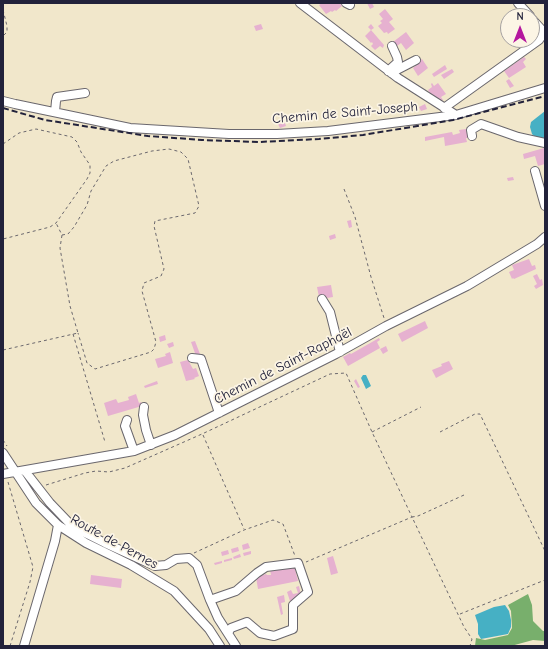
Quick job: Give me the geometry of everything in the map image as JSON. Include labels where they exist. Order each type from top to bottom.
[{"type":"street","points":[[300,3],[390,72],[456,115]]},
{"type":"street","points":[[540,28],[543,34],[540,38]]},
{"type":"street","points":[[390,72],[398,62],[392,46]]},
{"type":"street","points":[[444,108],[528,48]]},
{"type":"street","points":[[390,72],[416,60]]},
{"type":"street","name":"Chemin de Saint-Joseph","points":[[3,101],[130,128],[229,134],[328,131],[456,115],[545,88]]},
{"type":"street","points":[[55,112],[57,97],[85,93]]},
{"type":"street","points":[[472,136],[471,130],[481,124],[518,137],[545,143]]},
{"type":"street","points":[[535,171],[545,206]]},
{"type":"street","name":"Chemin de Saint-Raphaël","points":[[4,474],[134,451],[175,435],[340,352],[386,326],[468,286],[537,244],[545,237]]},
{"type":"street","points":[[322,299],[330,312],[340,352]]},
{"type":"street","points":[[192,358],[201,359],[219,413]]},
{"type":"street","points":[[144,407],[143,415],[151,445]]},
{"type":"street","points":[[127,420],[125,426],[134,451]]},
{"type":"street","name":"Route de Pernes","points":[[3,453],[36,503],[58,525],[86,543],[131,565],[174,591],[208,629],[220,646]]},
{"type":"street","points":[[25,471],[50,504],[73,526],[105,543],[155,566],[166,565],[176,559],[190,558],[197,565],[218,618],[236,646]]},
{"type":"street","points":[[24,646],[55,541],[58,525]]},
{"type":"street","points":[[210,600],[236,591],[266,567],[298,563],[308,592],[293,605],[293,629],[274,636],[260,633],[247,622],[231,628],[228,633]]},
{"type":"path","points":[[3,10],[7,32],[3,36]]},
{"type":"path","points":[[3,144],[19,133],[36,129],[72,137],[77,142],[81,152],[90,166],[90,174],[56,223],[50,227],[3,239]]},
{"type":"path","points":[[56,223],[62,235],[60,248],[70,306],[88,363],[95,369],[151,352],[154,349],[156,342],[142,291],[144,283],[161,276],[164,269],[154,226],[155,221],[196,213],[199,206],[188,159],[181,152],[169,149],[152,151],[114,161],[106,166],[91,191],[87,205],[74,227],[68,234],[62,235]]},
{"type":"path","points":[[344,189],[355,217],[386,326]]},
{"type":"path","points":[[3,350],[78,333]]},
{"type":"path","points":[[73,334],[105,442]]},
{"type":"path","points":[[38,487],[85,473],[96,471],[109,472],[124,468],[202,434],[330,374],[346,373],[372,432],[459,615],[472,639],[470,646]]},
{"type":"path","points":[[372,432],[421,407]]},
{"type":"path","points":[[440,432],[475,414],[480,414],[545,551]]},
{"type":"path","points":[[202,434],[244,530]]},
{"type":"path","points":[[4,474],[33,567],[30,582],[10,646]]},
{"type":"path","points":[[190,558],[196,551],[244,530],[272,520],[283,524],[298,563],[306,562],[412,516],[418,516],[464,495]]},
{"type":"path","points":[[459,615],[545,580]]},
{"type":"green space","points":[[528,594],[532,605],[533,621],[543,631],[545,631],[545,641],[533,640],[511,646],[475,646],[476,638],[485,640],[508,635],[512,628],[511,611],[508,605]]},
{"type":"water","points":[[545,111],[545,140],[535,137],[532,134],[530,127],[531,122]]},
{"type":"water","points":[[363,375],[366,375],[371,386],[366,389],[361,378]]},
{"type":"water","points":[[505,605],[509,611],[511,620],[511,627],[508,634],[481,639],[478,634],[478,624],[475,615],[494,607]]},
{"type":"building","points":[[322,3],[340,3],[342,6],[336,11],[331,11],[326,14],[319,5]]},
{"type":"building","points":[[367,3],[372,3],[374,7],[370,9]]},
{"type":"building","points":[[385,9],[393,19],[389,22],[395,29],[388,34],[387,32],[384,33],[378,26],[382,23],[380,21],[383,19],[379,14]]},
{"type":"building","points":[[261,24],[263,29],[256,31],[254,26]]},
{"type":"building","points":[[371,24],[374,28],[371,30],[368,27]]},
{"type":"building","points":[[371,30],[384,45],[383,48],[380,46],[375,50],[371,46],[373,44],[372,42],[371,43],[365,36]]},
{"type":"building","points":[[406,32],[414,43],[406,50],[401,43],[397,46],[393,42]]},
{"type":"building","points":[[524,57],[526,59],[523,62],[526,67],[509,78],[504,71]]},
{"type":"building","points":[[422,59],[428,68],[418,76],[413,68]]},
{"type":"building","points":[[445,65],[447,69],[434,77],[432,74]]},
{"type":"building","points":[[452,69],[454,72],[444,79],[441,75]]},
{"type":"building","points":[[509,79],[514,86],[510,88],[506,81]]},
{"type":"building","points":[[432,83],[434,86],[438,83],[446,94],[441,97],[443,100],[441,101],[439,98],[435,101],[428,90],[432,87]]},
{"type":"building","points":[[425,104],[427,109],[421,111],[419,107]]},
{"type":"building","points":[[285,123],[286,126],[280,128],[278,124]]},
{"type":"building","points":[[466,129],[468,138],[466,138],[467,142],[445,146],[444,137],[425,141],[425,137],[452,132],[453,135],[460,133],[459,130]]},
{"type":"building","points":[[544,148],[545,164],[538,166],[535,156],[524,159],[523,154]]},
{"type":"building","points":[[513,177],[514,180],[508,181],[507,178]]},
{"type":"building","points":[[351,220],[352,227],[349,228],[347,221]]},
{"type":"building","points":[[335,234],[336,238],[330,240],[329,236]]},
{"type":"building","points":[[529,259],[532,266],[535,265],[536,269],[512,279],[509,272],[514,270],[512,265]]},
{"type":"building","points":[[537,274],[540,280],[542,279],[543,285],[536,289],[534,286],[537,284],[533,276]]},
{"type":"building","points":[[331,285],[333,297],[319,297],[317,287]]},
{"type":"building","points":[[425,321],[428,328],[402,342],[398,334]]},
{"type":"building","points":[[165,335],[166,340],[160,342],[159,337]]},
{"type":"building","points":[[379,338],[380,340],[377,342],[380,348],[348,366],[343,357]]},
{"type":"building","points":[[195,341],[200,354],[196,356],[191,342]]},
{"type":"building","points":[[173,342],[174,346],[169,348],[167,344]]},
{"type":"building","points":[[386,346],[388,351],[383,354],[380,349]]},
{"type":"building","points":[[170,352],[173,363],[158,368],[155,359],[166,356],[165,354]]},
{"type":"building","points":[[188,360],[193,369],[196,368],[199,376],[194,378],[195,379],[186,381],[180,362]]},
{"type":"building","points":[[449,361],[453,369],[436,378],[432,370]]},
{"type":"building","points":[[356,379],[360,387],[358,388],[354,381]]},
{"type":"building","points":[[157,381],[158,384],[145,388],[144,386]]},
{"type":"building","points":[[136,394],[139,403],[141,402],[142,406],[108,416],[104,403],[116,399],[118,403],[129,400],[128,397]]},
{"type":"building","points":[[226,394],[227,398],[222,400],[220,397]]},
{"type":"building","points":[[248,543],[250,548],[243,550],[242,545]]},
{"type":"building","points":[[238,547],[239,551],[232,553],[231,549]]},
{"type":"building","points":[[228,550],[229,554],[222,556],[221,552]]},
{"type":"building","points":[[251,551],[251,554],[244,556],[243,553]]},
{"type":"building","points":[[240,554],[241,557],[234,559],[233,557]]},
{"type":"building","points":[[333,556],[338,573],[331,575],[327,558]]},
{"type":"building","points":[[232,558],[232,560],[224,562],[224,560]]},
{"type":"building","points":[[222,561],[222,563],[215,565],[214,563]]},
{"type":"building","points":[[294,565],[298,581],[258,589],[256,577],[266,574],[271,575],[270,570]]},
{"type":"building","points":[[91,575],[122,579],[121,588],[90,584]]},
{"type":"building","points":[[299,586],[301,595],[290,601],[287,592],[291,590],[293,594],[298,593],[296,587]]},
{"type":"building","points":[[284,595],[285,602],[281,603],[283,614],[281,615],[277,597]]},
{"type":"railway","points":[[3,108],[45,120],[148,136],[259,142],[363,135],[453,120],[545,96]]}]
